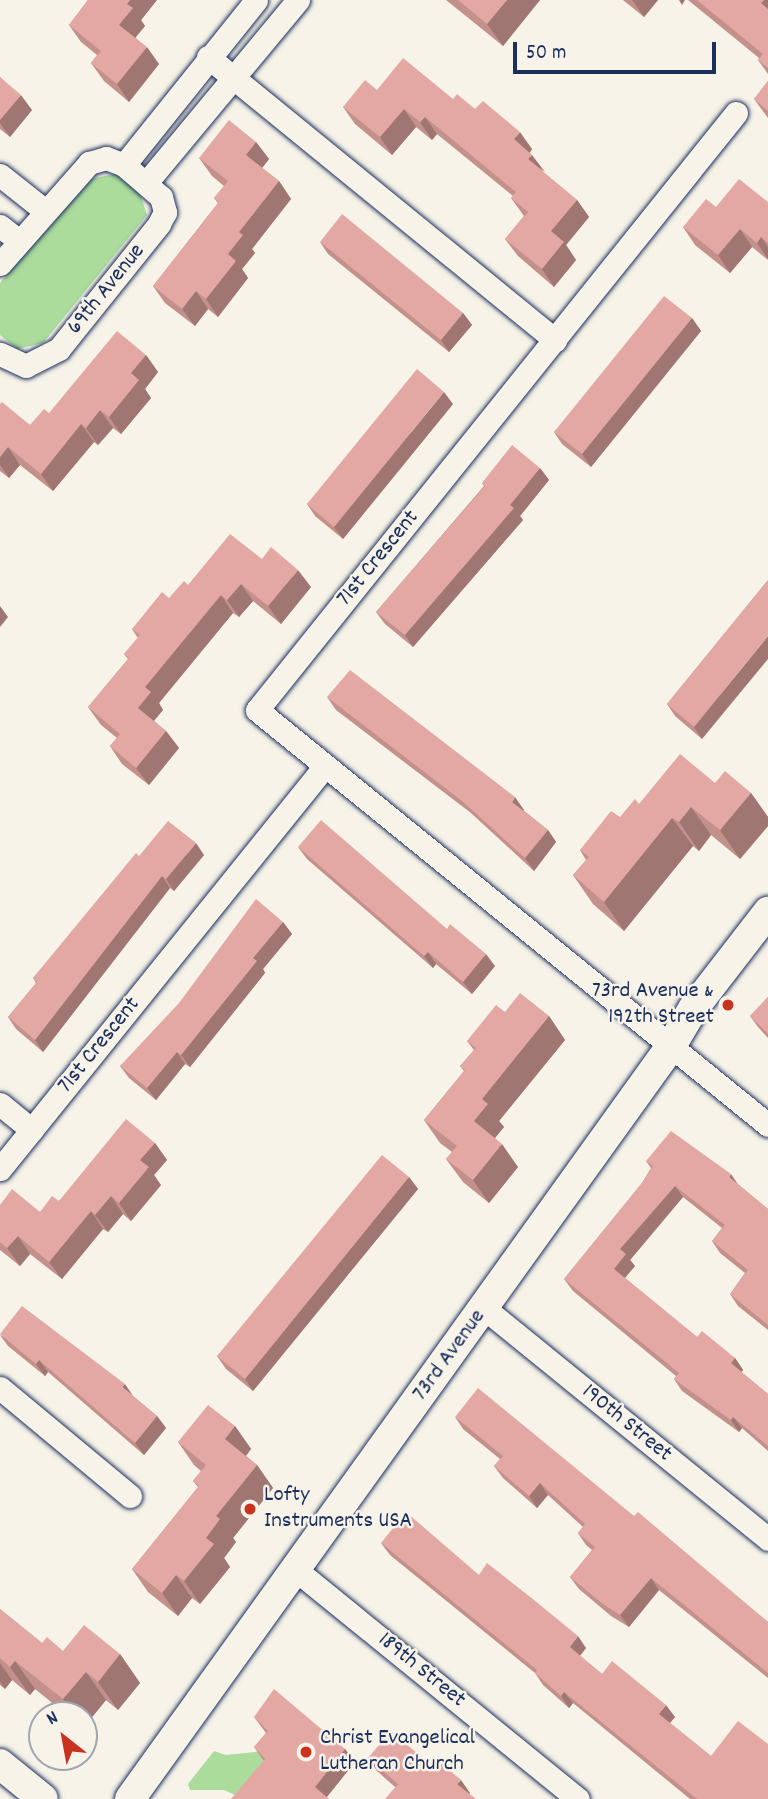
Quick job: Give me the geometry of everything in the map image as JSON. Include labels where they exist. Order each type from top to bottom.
[{"type":"street","points":[[0,264],[44,210],[89,163],[106,158],[124,164],[256,0]]},
{"type":"street","points":[[146,183],[298,0]]},
{"type":"street","points":[[208,57],[555,340]]},
{"type":"street","name":"71st Crescent","points":[[736,113],[257,710],[768,1125]]},
{"type":"street","name":"69th Avenue","points":[[3,361],[26,366],[59,349],[147,240],[165,212],[160,197],[124,164]]},
{"type":"street","points":[[0,175],[44,210]]},
{"type":"street","points":[[0,226],[19,241]]},
{"type":"street","name":"71st Crescent","points":[[0,1169],[324,766]]},
{"type":"street","name":"73rd Avenue","points":[[130,1799],[671,1046],[692,1009],[768,912]]},
{"type":"street","points":[[0,1104],[32,1130]]},
{"type":"street","name":"190th Street","points":[[484,1308],[768,1539]]},
{"type":"street","points":[[0,1388],[130,1496]]},
{"type":"street","name":"189th Street","points":[[296,1570],[578,1799]]},
{"type":"street","points":[[0,1764],[43,1799]]},
{"type":"green space","points":[[115,174],[140,193],[147,215],[43,343],[17,349],[0,335],[0,283],[85,180]]},
{"type":"green space","points":[[277,1744],[275,1772],[244,1799],[224,1790],[190,1790],[188,1784],[214,1751],[226,1755],[255,1752]]},
{"type":"building","points":[[88,0],[130,0],[127,4],[133,8],[119,25],[147,47],[117,84],[91,63],[101,51],[69,25]]},
{"type":"building","points":[[458,0],[507,0],[487,24]]},
{"type":"building","points":[[697,0],[764,0],[761,3],[768,9],[768,68],[758,60],[763,54]]},
{"type":"building","points":[[403,58],[453,99],[457,94],[475,109],[483,101],[520,132],[514,139],[532,155],[528,159],[577,200],[551,231],[564,242],[542,269],[505,239],[528,212],[511,198],[516,192],[425,117],[420,122],[404,109],[380,137],[343,107],[365,80],[377,90]]},
{"type":"building","points":[[0,77],[21,95],[0,120]]},
{"type":"building","points":[[768,81],[768,111],[754,99]]},
{"type":"building","points":[[229,120],[256,142],[246,155],[279,181],[239,232],[243,235],[228,254],[236,261],[206,299],[196,291],[182,309],[153,286],[219,202],[214,198],[228,181],[199,158]]},
{"type":"building","points":[[739,179],[768,202],[768,243],[761,237],[757,243],[740,229],[718,255],[683,227],[706,199],[716,207]]},
{"type":"building","points":[[342,214],[463,313],[441,340],[320,242]]},
{"type":"building","points":[[664,296],[692,318],[582,454],[554,432]]},
{"type":"building","points":[[117,331],[146,355],[131,373],[139,380],[109,417],[100,410],[86,428],[81,424],[41,474],[8,447],[0,457],[0,404],[2,402],[30,425],[44,409],[49,413]]},
{"type":"building","points":[[417,369],[444,392],[334,527],[307,504]]},
{"type":"building","points":[[512,445],[540,468],[510,505],[514,508],[405,635],[376,612],[485,486],[482,483]]},
{"type":"building","points":[[230,534],[262,559],[271,547],[298,570],[268,606],[241,584],[227,600],[221,595],[145,687],[151,692],[138,708],[166,731],[136,768],[110,746],[120,734],[88,707],[129,658],[124,654],[140,635],[132,629],[162,592],[169,598],[184,581],[188,585]]},
{"type":"building","points":[[768,580],[768,636],[694,727],[667,704]]},
{"type":"building","points":[[350,670],[515,797],[512,802],[548,830],[525,858],[462,801],[327,697]]},
{"type":"building","points":[[680,754],[715,783],[725,771],[751,793],[720,830],[691,807],[679,822],[672,818],[604,902],[573,875],[589,857],[580,850],[611,811],[620,817],[635,799],[639,804]]},
{"type":"building","points":[[321,820],[447,929],[450,924],[486,954],[463,982],[428,952],[424,956],[298,847]]},
{"type":"building","points":[[168,821],[196,843],[166,879],[162,876],[35,1040],[8,1017],[37,982],[33,978],[136,853],[139,856]]},
{"type":"building","points":[[256,899],[283,922],[253,958],[257,961],[181,1055],[177,1052],[147,1088],[120,1066],[179,1003]]},
{"type":"building","points":[[520,993],[549,1016],[482,1099],[488,1104],[474,1121],[502,1144],[473,1180],[446,1159],[457,1146],[424,1120],[465,1070],[460,1066],[476,1048],[467,1041],[496,1005],[505,1012]]},
{"type":"building","points":[[768,997],[768,1034],[750,1016]]},
{"type":"building","points":[[126,1119],[155,1143],[140,1160],[149,1167],[119,1203],[111,1196],[95,1215],[91,1211],[49,1262],[18,1236],[7,1248],[0,1242],[0,1205],[12,1189],[40,1212],[52,1196],[59,1201]]},
{"type":"building","points":[[671,1131],[731,1174],[729,1177],[768,1209],[768,1325],[730,1294],[748,1270],[712,1241],[725,1225],[675,1186],[620,1249],[626,1254],[614,1269],[697,1337],[702,1331],[735,1358],[731,1363],[768,1394],[768,1446],[733,1417],[731,1420],[674,1379],[679,1373],[564,1279],[642,1183],[653,1166],[646,1161]]},
{"type":"building","points":[[382,1155],[409,1177],[245,1379],[217,1356]]},
{"type":"building","points":[[22,1306],[125,1384],[122,1387],[157,1416],[135,1443],[39,1360],[36,1364],[0,1334]]},
{"type":"building","points":[[478,1388],[634,1516],[638,1512],[768,1622],[768,1673],[651,1578],[620,1615],[570,1577],[595,1547],[578,1533],[585,1524],[540,1483],[529,1496],[494,1466],[503,1456],[455,1417]]},
{"type":"building","points":[[208,1405],[235,1426],[225,1439],[257,1465],[216,1516],[220,1519],[206,1538],[214,1544],[184,1581],[176,1575],[162,1593],[132,1569],[199,1486],[193,1481],[206,1465],[178,1442]]},
{"type":"building","points":[[406,1512],[479,1575],[487,1563],[578,1636],[570,1647],[602,1674],[612,1661],[666,1705],[659,1714],[711,1756],[738,1721],[768,1744],[768,1799],[697,1799],[564,1692],[561,1696],[535,1673],[537,1670],[381,1543]]},
{"type":"building","points":[[0,1609],[42,1643],[47,1637],[63,1651],[84,1625],[120,1654],[98,1682],[86,1672],[63,1699],[15,1661],[10,1667],[0,1658]]},
{"type":"building","name":"Christ Evangelical Lutheran Church","points":[[274,1689],[345,1749],[315,1787],[329,1799],[231,1799],[265,1759],[254,1747],[268,1731],[254,1717]]},
{"type":"building","points":[[391,1731],[430,1764],[435,1758],[461,1780],[457,1784],[476,1799],[385,1799],[398,1784],[368,1758]]},
{"type":"place","name":"73rd Avenue & 192th Street","points":[[728,1005]]},
{"type":"place","name":"Lofty Instruments USA","points":[[250,1509]]},
{"type":"place","name":"Christ Evangelical Lutheran Church","points":[[306,1752]]}]
